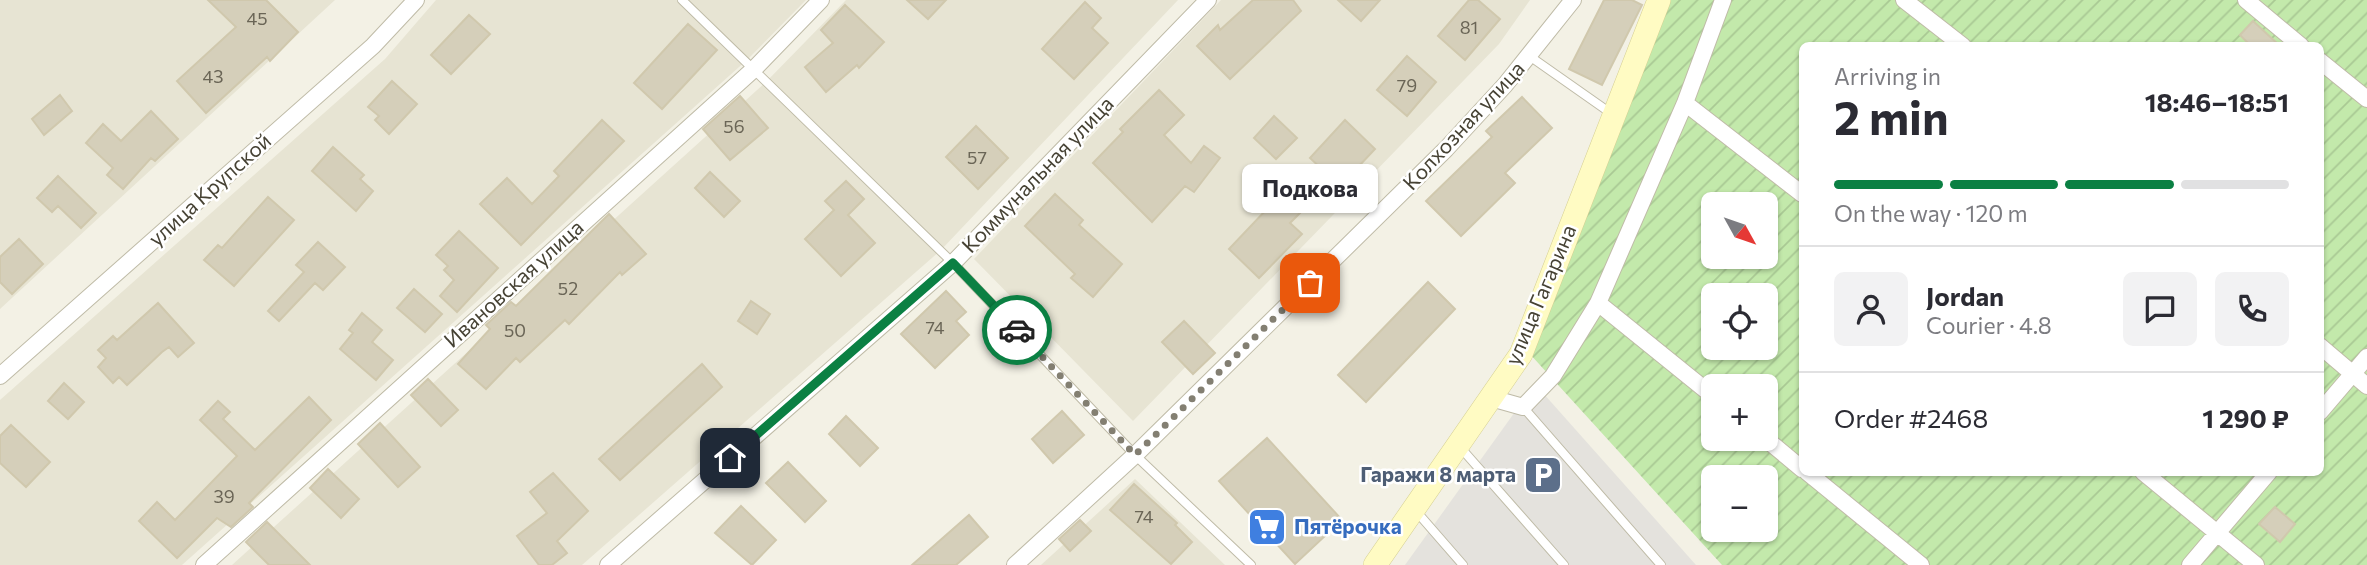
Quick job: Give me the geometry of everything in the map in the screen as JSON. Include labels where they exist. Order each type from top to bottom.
[{"type":"main road","name":"улица Гагарина","points":[[1375,565],[1521,354],[1660,0]]},
{"type":"street","name":"улица Крупской","points":[[0,376],[373,46],[416,0]]},
{"type":"street","name":"Ивановская улица","points":[[204,565],[754,69],[821,0]]},
{"type":"street","name":"Коммунальная улица","points":[[608,565],[953,263],[1208,0]]},
{"type":"street","name":"Колхозная улица","points":[[1015,565],[1135,455],[1446,149],[1573,0]]},
{"type":"street","points":[[1491,398],[1523,407],[1553,376],[1598,303],[1685,103],[1723,0]]},
{"type":"street","points":[[1904,0],[1958,42]]},
{"type":"street","points":[[2246,0],[2296,42]]},
{"type":"street","points":[[2324,64],[2367,99]]},
{"type":"street","points":[[1685,103],[1799,192]]},
{"type":"street","points":[[1598,303],[1701,386]]},
{"type":"street","points":[[2324,349],[2367,386]]},
{"type":"street","points":[[2324,407],[2367,357]]},
{"type":"street","points":[[1778,449],[1799,466]]},
{"type":"street","points":[[1812,476],[1921,565]]},
{"type":"street","points":[[2148,476],[2256,565]]},
{"type":"street","points":[[2190,565],[2266,476]]},
{"type":"lane","points":[[682,0],[953,263],[1135,455],[1251,565]]},
{"type":"lane","points":[[1528,55],[1614,116]]},
{"type":"lane","points":[[1523,407],[1661,565]]},
{"type":"lane","points":[[1458,445],[1564,565]]},
{"type":"lane","points":[[1414,509],[1463,565]]},
{"type":"shaded area","points":[[0,0],[335,0],[0,309]]},
{"type":"shaded area","points":[[436,0],[806,0],[748,59],[182,565],[0,565],[0,400],[385,59]]},
{"type":"shaded area","points":[[846,0],[1178,0],[941,250],[582,565],[232,565],[766,82]]},
{"type":"shaded area","points":[[1221,0],[1530,0],[1499,44],[1133,421],[974,259]]},
{"type":"shaded area","name":"Гаражи 8 марта","points":[[1535,384],[1696,565],[1405,565]]},
{"type":"shaded area","points":[[1135,479],[1225,565],[1041,565]]},
{"type":"green space","points":[[1666,0],[2367,0],[2367,565],[1722,565],[1701,542],[1778,542],[1778,465],[1701,465],[1701,542],[1529,353]]},
{"type":"building","points":[[208,0],[266,0],[298,32],[270,61],[267,57],[206,113],[177,81],[236,27]]},
{"type":"building","points":[[907,0],[946,0],[928,19]]},
{"type":"building","points":[[1253,0],[1293,0],[1301,11],[1230,79],[1197,46],[1218,25],[1220,30]]},
{"type":"building","points":[[1338,0],[1380,0],[1361,21]]},
{"type":"building","points":[[1469,0],[1478,0],[1500,19],[1465,60],[1438,36]]},
{"type":"building","points":[[1604,0],[1632,0],[1642,5],[1602,85],[1569,69]]},
{"type":"building","points":[[1085,2],[1101,18],[1092,28],[1108,43],[1074,79],[1042,49]]},
{"type":"building","points":[[845,5],[884,42],[859,68],[857,65],[826,92],[805,67],[833,43],[821,30]]},
{"type":"building","points":[[469,15],[490,34],[451,74],[431,55]]},
{"type":"building","points":[[2253,21],[2276,42],[2247,42],[2240,35]]},
{"type":"building","points":[[688,24],[717,50],[662,109],[634,83]]},
{"type":"building","points":[[1407,56],[1436,82],[1407,116],[1377,90]]},
{"type":"building","points":[[392,81],[417,104],[389,134],[375,120],[379,116],[368,107]]},
{"type":"building","points":[[1159,90],[1184,115],[1164,135],[1191,163],[1204,146],[1220,158],[1194,192],[1185,186],[1152,222],[1093,163],[1123,132],[1120,129]]},
{"type":"building","points":[[60,95],[72,111],[44,135],[32,119]]},
{"type":"building","points":[[740,96],[768,128],[730,160],[703,129]]},
{"type":"building","points":[[1522,97],[1552,128],[1505,173],[1515,183],[1461,236],[1426,201],[1492,137],[1486,131]]},
{"type":"building","points":[[151,111],[178,139],[155,161],[151,158],[123,189],[107,175],[113,168],[86,143],[103,124],[121,141]]},
{"type":"building","points":[[1274,116],[1297,138],[1276,159],[1254,138]]},
{"type":"building","points":[[602,120],[624,141],[521,245],[480,204],[507,178],[532,204],[559,176],[554,171]]},
{"type":"building","points":[[1345,120],[1375,149],[1340,186],[1310,158]]},
{"type":"building","points":[[976,126],[1008,158],[978,189],[946,157]]},
{"type":"building","points":[[333,147],[364,175],[360,179],[373,191],[356,211],[312,171]]},
{"type":"building","points":[[710,172],[740,201],[724,217],[695,188]]},
{"type":"building","points":[[58,176],[96,213],[81,228],[58,206],[52,212],[37,198]]},
{"type":"building","points":[[846,181],[864,199],[848,215],[875,243],[841,276],[805,239],[834,210],[825,201]]},
{"type":"building","points":[[1285,190],[1305,208],[1290,223],[1302,234],[1259,278],[1229,249]]},
{"type":"building","points":[[1055,194],[1083,220],[1079,225],[1122,264],[1093,297],[1071,278],[1075,274],[1025,226]]},
{"type":"building","points":[[268,197],[294,220],[234,286],[204,260],[218,245],[222,248]]},
{"type":"building","points":[[609,214],[646,254],[622,275],[620,272],[569,324],[565,320],[520,362],[516,358],[486,389],[458,364],[490,329],[486,325],[511,302],[516,306]]},
{"type":"building","points":[[459,231],[498,268],[457,312],[440,296],[454,280],[444,270],[448,266],[436,255]]},
{"type":"building","points":[[19,239],[43,264],[12,294],[0,282],[0,257]]},
{"type":"building","points":[[318,242],[345,267],[323,290],[315,283],[279,321],[268,311],[304,272],[296,265]]},
{"type":"building","points":[[1428,282],[1455,309],[1366,402],[1338,375]]},
{"type":"building","points":[[414,289],[442,314],[425,332],[397,308]]},
{"type":"building","points":[[946,291],[966,312],[956,321],[969,335],[935,368],[901,334]]},
{"type":"building","points":[[751,301],[770,314],[757,334],[738,321]]},
{"type":"building","points":[[158,303],[194,343],[178,357],[169,347],[127,385],[119,377],[113,383],[98,367],[106,358],[98,350],[113,336],[117,340]]},
{"type":"building","points":[[362,313],[382,330],[372,342],[393,360],[376,380],[340,349],[353,333],[349,330]]},
{"type":"building","points":[[1184,321],[1215,353],[1193,374],[1162,342]]},
{"type":"building","points":[[702,364],[722,387],[620,480],[599,459]]},
{"type":"building","points":[[428,379],[458,410],[441,426],[411,395]]},
{"type":"building","points":[[64,383],[84,402],[68,419],[48,401]]},
{"type":"building","points":[[309,397],[331,420],[249,503],[253,507],[231,527],[217,518],[177,558],[139,521],[157,502],[175,520],[237,456],[200,420],[218,401],[230,412],[223,419],[255,450]]},
{"type":"building","points":[[1062,411],[1084,435],[1053,463],[1032,439]]},
{"type":"building","points":[[846,416],[878,448],[860,466],[829,434]]},
{"type":"building","points":[[380,423],[420,467],[398,487],[358,444]]},
{"type":"building","points":[[11,425],[50,462],[26,487],[0,463],[0,436]]},
{"type":"building","points":[[1267,438],[1342,520],[1295,564],[1219,481]]},
{"type":"building","points":[[788,462],[826,501],[805,522],[766,483]]},
{"type":"building","points":[[328,469],[359,499],[341,518],[310,488]]},
{"type":"building","points":[[553,473],[588,511],[557,541],[567,553],[552,565],[539,565],[517,536],[547,513],[530,492]]},
{"type":"building","points":[[1134,484],[1177,523],[1175,525],[1192,542],[1171,564],[1110,510]]},
{"type":"building","points":[[741,506],[776,540],[752,565],[715,533]]},
{"type":"building","points":[[2275,507],[2295,524],[2280,542],[2259,524]]},
{"type":"building","points":[[969,515],[988,537],[956,565],[912,565]]},
{"type":"building","points":[[1080,520],[1091,531],[1070,551],[1059,539]]},
{"type":"building","points":[[267,522],[310,565],[269,565],[246,542]]},
{"type":"way so far","points":[[1017,330],[1135,455],[1310,283]]},
{"type":"place","name":"Подкова","points":[[1310,283]]},
{"type":"place","name":"Гаражи 8 марта","points":[[1543,475]]},
{"type":"place","name":"Пятёрочка","points":[[1267,527]]},
{"type":"route","points":[[730,458],[953,263],[1017,330]]}]
